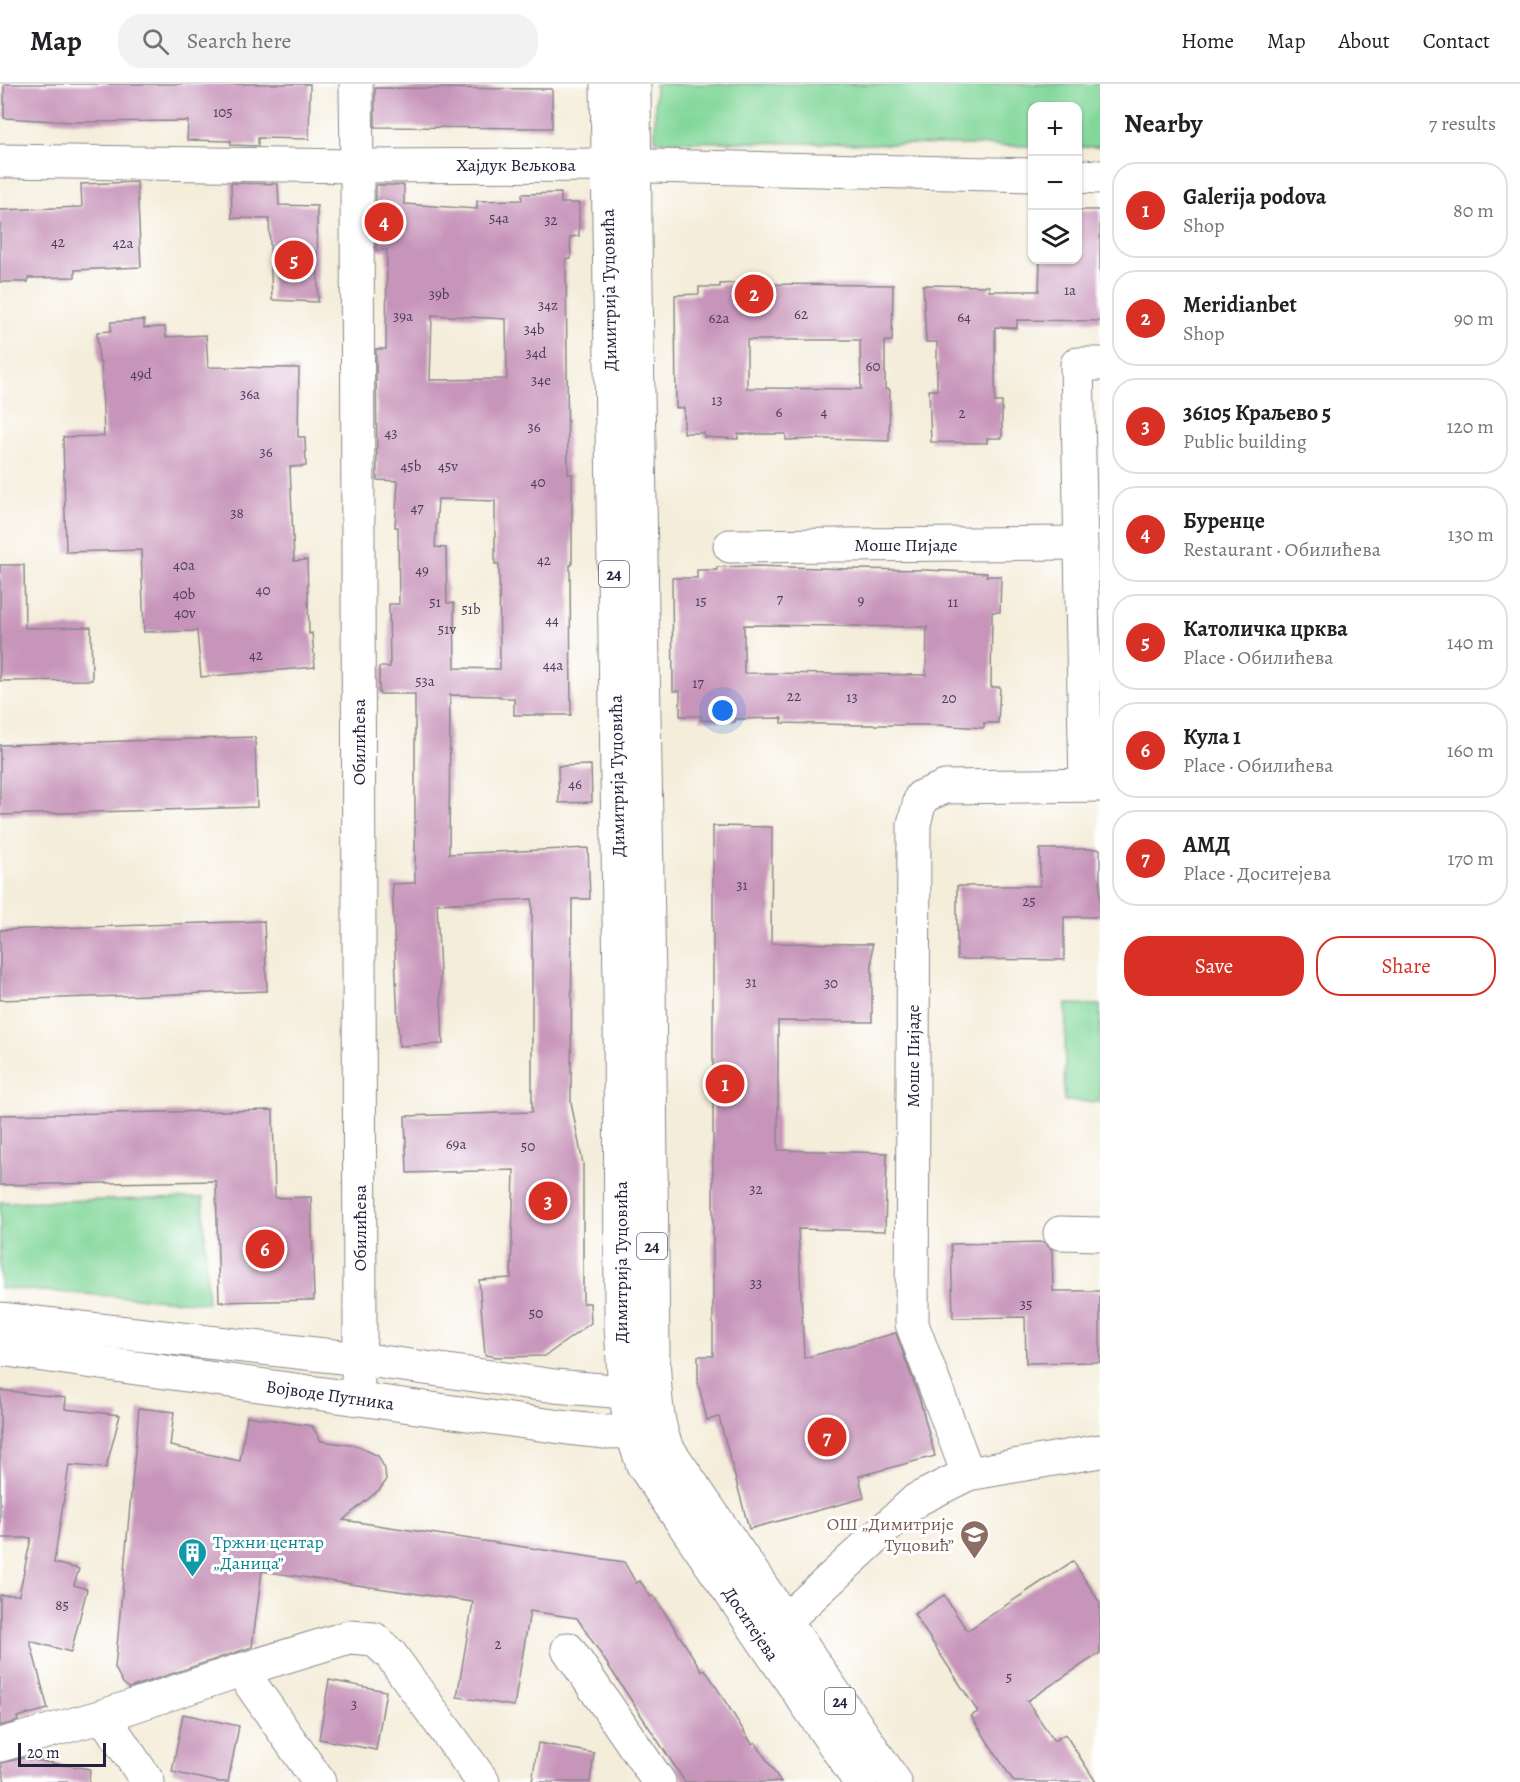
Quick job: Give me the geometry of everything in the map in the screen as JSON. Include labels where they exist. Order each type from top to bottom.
[{"type":"street","name":"Обилићева","points":[[356,84],[360,1359],[357,1399]]},
{"type":"street","name":"Димитрија Туцовића","points":[[607,84],[621,165],[649,981],[653,1356],[640,1393]]},
{"type":"street","name":"Димитрија Туцовића","points":[[634,84],[621,165],[621,1327],[640,1393],[646,1432],[643,1465]]},
{"type":"street","name":"Хајдук Вељкова","points":[[0,161],[621,165],[1028,176]]},
{"type":"street","points":[[1082,176],[1100,177]]},
{"type":"street","name":"Моше Пијаде","points":[[968,1474],[912,1324],[914,824],[921,796],[945,787],[1093,785],[1081,543],[1077,364],[1100,364]]},
{"type":"street","name":"Моше Пијаде","points":[[730,546],[1081,543]]},
{"type":"street","points":[[1060,1233],[1100,1234]]},
{"type":"street","name":"Војводе Путника","points":[[0,1319],[360,1359],[555,1386],[640,1393]]},
{"type":"street","points":[[555,1386],[590,1377],[608,1364],[614,1354],[621,1327]]},
{"type":"street","name":"Војводе Путника","points":[[0,1349],[568,1428],[605,1432],[646,1432]]},
{"type":"street","points":[[568,1428],[605,1439],[629,1453],[643,1465]]},
{"type":"street","name":"Доситејева","points":[[646,1432],[666,1446],[895,1782]]},
{"type":"street","name":"Доситејева","points":[[785,1621],[916,1500],[968,1474],[1100,1450]]},
{"type":"street","name":"Доситејева","points":[[643,1465],[860,1782]]},
{"type":"street","points":[[0,1745],[103,1716],[349,1637],[374,1639],[391,1655],[483,1782]]},
{"type":"street","points":[[568,1648],[659,1782]]},
{"type":"street","points":[[241,1670],[319,1782]]},
{"type":"street","points":[[103,1716],[148,1782]]},
{"type":"green space","points":[[655,84],[1100,84],[1100,147],[1082,147],[1082,102],[1028,102],[1028,146],[655,141]]},
{"type":"green space","points":[[1066,1004],[1100,1005],[1100,1102],[1064,1101]]},
{"type":"green space","points":[[203,1198],[208,1303],[0,1288],[0,1202]]},
{"type":"building","points":[[4,84],[310,84],[309,139],[258,138],[258,146],[231,145],[231,141],[187,140],[188,121],[74,122],[4,118]]},
{"type":"building","points":[[375,88],[552,89],[552,128],[375,127]]},
{"type":"building","points":[[137,182],[141,267],[75,270],[75,277],[28,278],[28,282],[0,282],[0,210],[82,207],[81,184]]},
{"type":"building","points":[[231,183],[278,184],[279,205],[317,206],[318,302],[272,300],[269,219],[232,218]]},
{"type":"building","points":[[376,185],[404,185],[404,204],[477,209],[477,201],[522,200],[522,194],[561,193],[561,203],[579,203],[579,236],[570,237],[571,259],[566,259],[568,474],[572,474],[571,715],[514,715],[514,698],[450,695],[449,854],[588,848],[590,899],[572,899],[571,1102],[583,1164],[583,1303],[590,1303],[591,1323],[545,1356],[485,1355],[479,1280],[511,1278],[514,1170],[407,1173],[405,1116],[532,1112],[532,899],[437,904],[443,1044],[399,1046],[392,884],[415,883],[415,694],[379,694],[379,667],[390,667],[389,604],[399,604],[398,527],[395,527],[398,481],[377,480],[376,349],[386,349],[387,250],[376,250]],"holes":[[[432,315],[506,319],[507,379],[430,380]],[[438,499],[495,501],[495,564],[499,564],[500,669],[455,668],[454,603],[447,603],[446,548],[435,547]]]},
{"type":"building","points":[[1082,210],[1100,210],[1100,321],[1017,320],[1017,328],[995,327],[995,402],[1002,402],[1002,438],[987,438],[987,443],[931,442],[929,390],[937,390],[937,342],[926,342],[923,285],[989,286],[989,291],[1039,291],[1040,264],[1082,264]]},
{"type":"building","points":[[756,282],[756,284],[893,285],[892,341],[885,341],[885,389],[890,390],[889,441],[786,440],[786,434],[738,434],[738,439],[704,437],[704,433],[684,433],[684,408],[676,408],[675,295],[699,294],[699,287],[720,287],[720,284]],"holes":[[[747,340],[860,340],[861,389],[747,388]]]},
{"type":"building","points":[[144,320],[144,328],[165,327],[166,337],[206,335],[208,367],[299,368],[298,437],[305,437],[306,466],[290,467],[294,561],[307,560],[309,634],[312,633],[315,667],[201,677],[197,631],[144,632],[141,550],[66,552],[63,437],[104,436],[101,362],[99,363],[97,332],[111,331],[111,322]]},
{"type":"building","points":[[0,565],[24,565],[25,628],[91,627],[92,680],[0,681]]},
{"type":"building","points":[[717,567],[926,570],[987,573],[986,576],[1001,576],[1000,612],[992,612],[991,687],[1000,687],[998,723],[984,723],[984,728],[782,723],[782,718],[735,719],[735,722],[700,720],[701,716],[680,716],[680,691],[673,691],[672,578],[697,578],[697,570],[717,570]],"holes":[[[744,625],[927,627],[926,675],[744,673]]]},
{"type":"building","points":[[255,737],[257,807],[0,815],[0,745]]},
{"type":"building","points":[[591,765],[592,802],[559,803],[558,766]]},
{"type":"building","points":[[713,826],[772,827],[771,943],[872,944],[872,1022],[778,1021],[778,1150],[887,1153],[885,1231],[798,1229],[804,1358],[896,1333],[919,1397],[935,1456],[859,1476],[864,1498],[749,1529],[719,1417],[707,1420],[698,1383],[698,1356],[713,1356]]},
{"type":"building","points":[[1040,849],[1100,849],[1100,917],[1064,917],[1064,960],[957,959],[957,886],[1040,886]]},
{"type":"building","points":[[264,921],[267,991],[0,1000],[0,930]]},
{"type":"building","points":[[273,1110],[275,1198],[311,1197],[314,1300],[219,1302],[216,1181],[0,1185],[0,1115]]},
{"type":"building","points":[[1044,1242],[1052,1250],[1053,1291],[1100,1291],[1100,1362],[1026,1363],[1025,1317],[953,1318],[951,1244]]},
{"type":"building","points":[[0,1390],[66,1398],[65,1409],[120,1415],[106,1468],[69,1465],[54,1563],[79,1569],[74,1585],[87,1589],[71,1652],[30,1641],[48,1709],[17,1717],[18,1721],[0,1726],[0,1595],[19,1595],[31,1538],[0,1538]]},
{"type":"building","points":[[139,1408],[174,1412],[170,1446],[240,1461],[247,1416],[312,1426],[321,1441],[358,1446],[378,1456],[385,1469],[386,1481],[380,1489],[343,1520],[624,1562],[636,1583],[640,1581],[651,1597],[654,1596],[702,1671],[705,1669],[752,1744],[755,1742],[781,1782],[685,1782],[577,1618],[530,1611],[514,1706],[457,1697],[473,1602],[262,1571],[252,1647],[129,1688],[123,1683],[115,1668]]},
{"type":"building","points":[[1073,1561],[1100,1603],[1100,1653],[1027,1701],[1054,1741],[1065,1734],[1096,1782],[1014,1782],[971,1716],[978,1712],[914,1614],[944,1595],[967,1631]]},
{"type":"building","points":[[329,1680],[386,1691],[376,1750],[319,1739]]},
{"type":"building","points":[[183,1714],[239,1726],[228,1782],[172,1772]]},
{"type":"building","points":[[538,1743],[594,1753],[590,1782],[532,1782]]},
{"type":"building","points":[[27,1757],[27,1759],[90,1769],[89,1782],[5,1782],[1,1763]]},
{"type":"place","name":"Буренце","points":[[384,222]]},
{"type":"place","name":"Католичка црква","points":[[294,260]]},
{"type":"place","name":"Meridianbet","points":[[754,294]]},
{"type":"place","name":"Galerija podova","points":[[725,1084]]},
{"type":"place","name":"36105 Краљево 5","points":[[548,1201]]},
{"type":"place","name":"Кула 1","points":[[265,1249]]},
{"type":"place","name":"АМД","points":[[827,1437]]},
{"type":"place","name":"ОШ „Димитрије Туцовић”","points":[[975,1560]]},
{"type":"place","name":"Тржни центар „Даница”","points":[[192,1578]]}]
